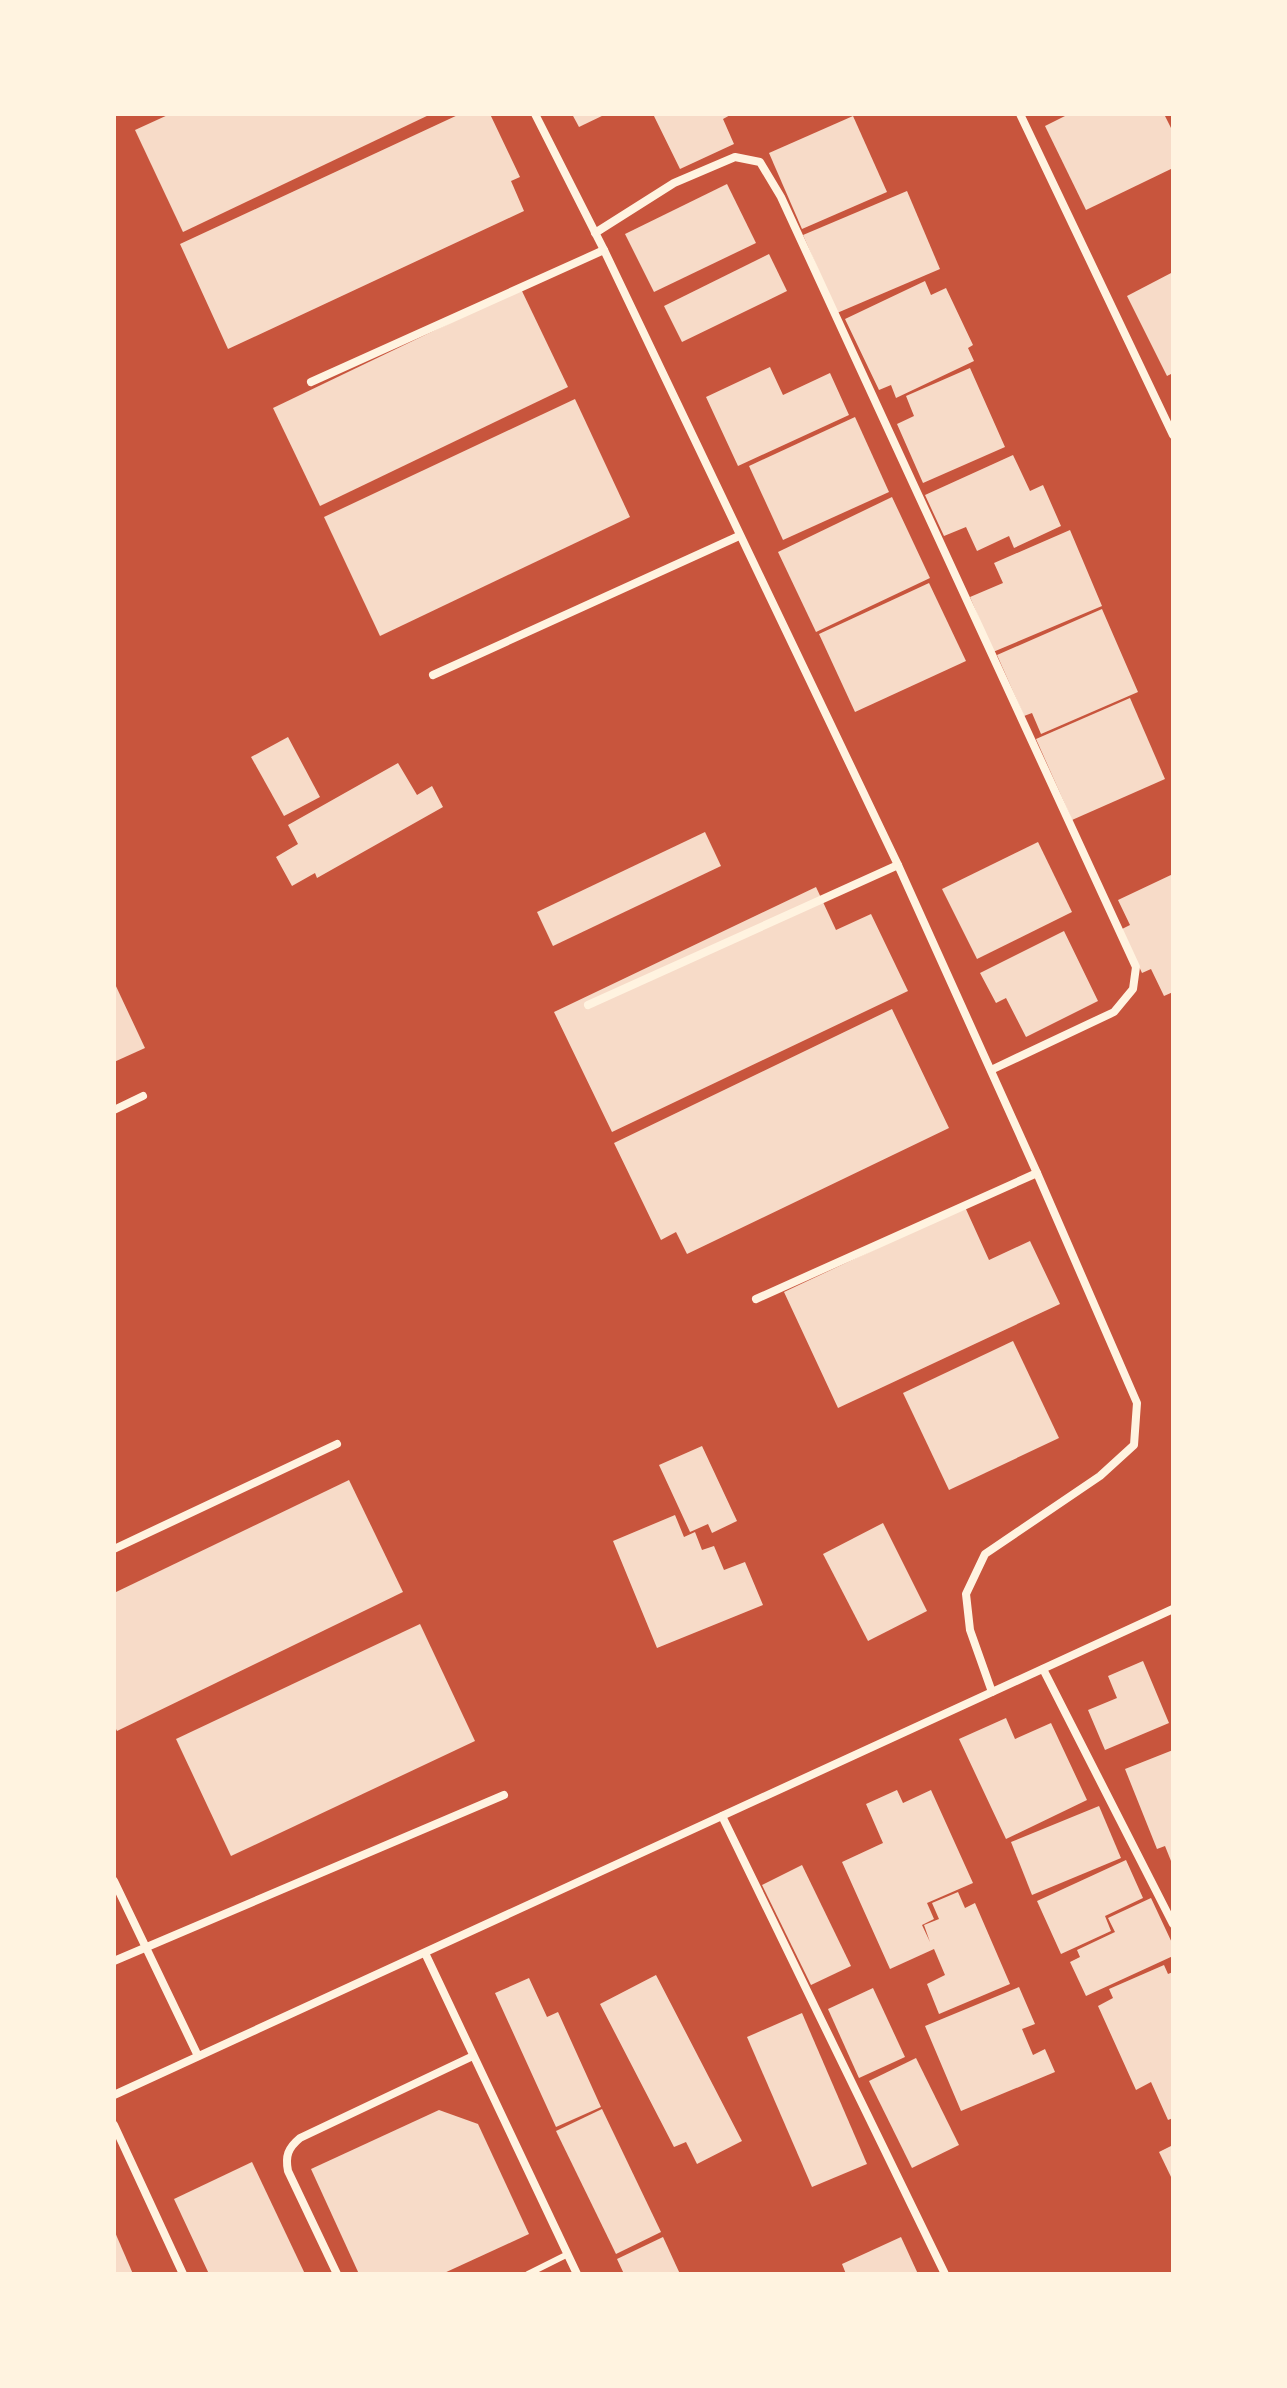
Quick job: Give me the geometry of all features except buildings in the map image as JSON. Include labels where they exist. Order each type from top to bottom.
[{"type":"street","points":[[535,114],[604,250],[898,865],[1137,1403],[1134,1445],[1100,1476],[985,1554],[966,1594],[970,1630],[992,1692]]},
{"type":"street","points":[[1020,114],[1173,435]]},
{"type":"street","points":[[595,233],[674,183],[735,157],[760,162],[781,197],[1136,967],[1133,989],[1114,1012],[991,1070]]},
{"type":"street","points":[[311,382],[604,250]]},
{"type":"street","points":[[433,675],[739,536]]},
{"type":"street","points":[[588,1005],[898,865]]},
{"type":"street","points":[[114,1110],[143,1096]]},
{"type":"street","points":[[756,1299],[1037,1173]]},
{"type":"street","points":[[114,1549],[337,1444]]},
{"type":"street","points":[[114,2095],[1173,1609]]},
{"type":"street","points":[[1043,1669],[1173,1924]]},
{"type":"street","points":[[114,1961],[504,1795]]},
{"type":"street","points":[[722,1816],[945,2274]]},
{"type":"street","points":[[114,1881],[198,2056]]},
{"type":"street","points":[[425,1953],[577,2274]]},
{"type":"street","points":[[337,2274],[288,2171],[286,2158],[290,2146],[300,2138],[473,2056]]},
{"type":"street","points":[[114,2125],[183,2274]]},
{"type":"lane","points":[[528,2274],[568,2254]]}]
